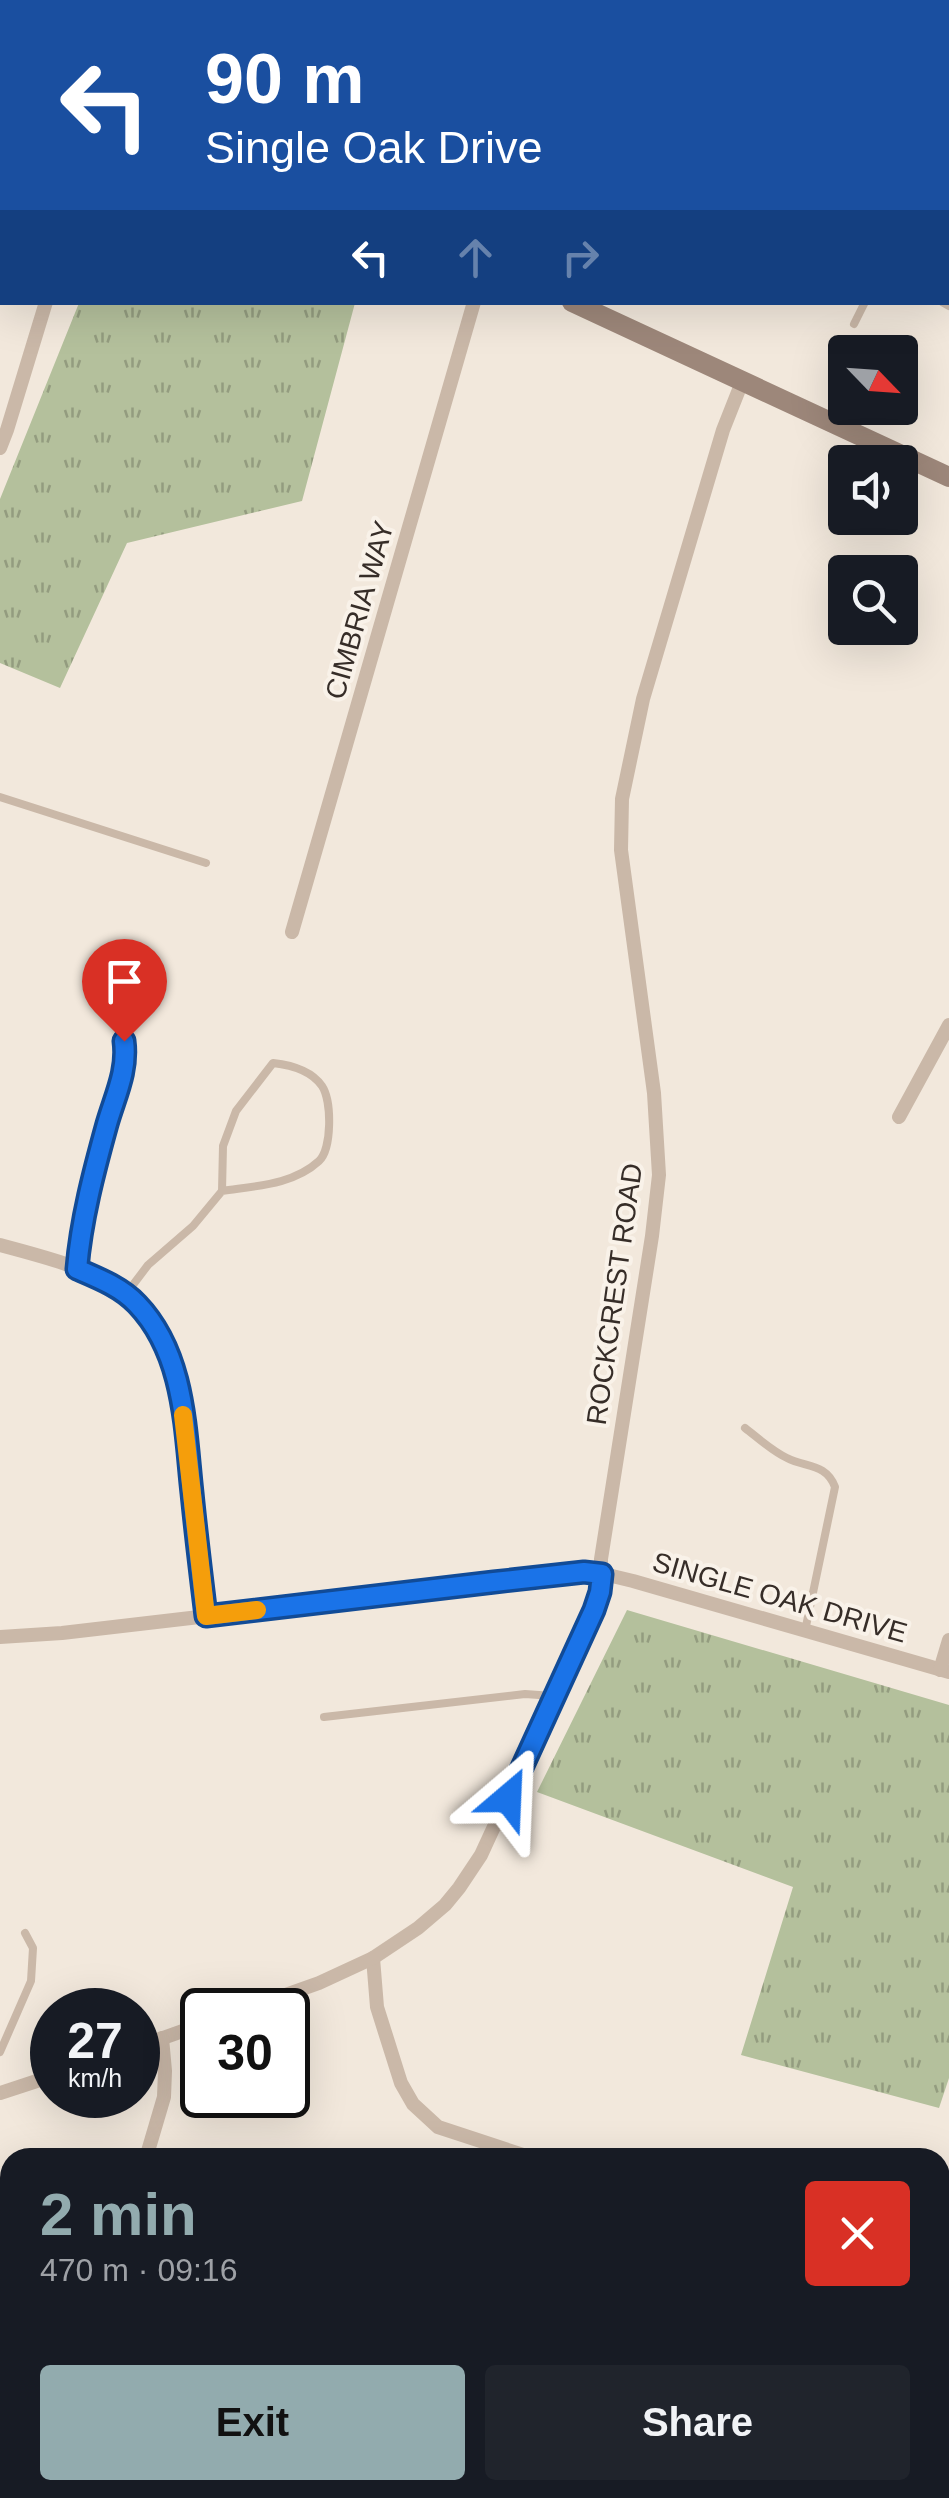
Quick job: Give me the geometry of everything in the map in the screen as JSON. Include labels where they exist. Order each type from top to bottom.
[{"type":"main road","points":[[578,305],[949,477]]},
{"type":"street","points":[[0,448],[45,305]]},
{"type":"street","name":"CIMBRIA WAY","points":[[292,932],[473,305]]},
{"type":"street","name":"ROCKCREST ROAD","points":[[305,1988],[373,1958],[418,1928],[459,1888],[481,1855],[598,1601],[601,1558],[659,1175],[654,1093],[621,850],[622,800],[643,700],[723,430],[742,382]]},
{"type":"street","points":[[899,1117],[949,1025]]},
{"type":"street","points":[[0,1245],[101,1279],[126,1294],[148,1317],[159,1336],[178,1386],[206,1616]]},
{"type":"street","name":"SINGLE OAK DRIVE","points":[[0,1638],[584,1572],[944,1671]]},
{"type":"street","points":[[944,1671],[949,1640]]},
{"type":"street","points":[[373,1958],[377,2007],[401,2084],[413,2104],[438,2127],[502,2148]]},
{"type":"street","points":[[149,2148],[164,2097],[162,2038],[180,2032]]},
{"type":"street","points":[[0,2093],[30,2083]]},
{"type":"lane","points":[[854,324],[864,305]]},
{"type":"lane","points":[[0,797],[206,863]]},
{"type":"lane","points":[[77,1269],[87,1206],[124,1070],[124,1041]]},
{"type":"lane","points":[[126,1294],[148,1265],[194,1226],[222,1191],[223,1146],[236,1112],[273,1063],[289,1064],[308,1072],[323,1087],[328,1110],[329,1137],[324,1157],[285,1181],[222,1191]]},
{"type":"lane","points":[[744,1428],[787,1458],[822,1469],[831,1477],[834,1487],[805,1631]]},
{"type":"lane","points":[[324,1717],[525,1694],[556,1696]]},
{"type":"lane","points":[[0,2052],[31,1980],[33,1948],[25,1933]]},
{"type":"green space","points":[[78,305],[354,305],[302,501],[127,543],[60,688],[0,663],[0,499]]},
{"type":"green space","points":[[627,1610],[949,1705],[949,2078],[939,2108],[741,2055],[793,1887],[537,1792]]},
{"type":"slow traffic","points":[[183,1415],[206,1616],[257,1610]]},
{"type":"route","points":[[124,1041],[124,1070],[87,1206],[77,1269],[101,1279],[136,1303],[170,1357],[184,1420],[206,1616],[584,1572],[602,1574],[594,1610],[508,1798]]}]
